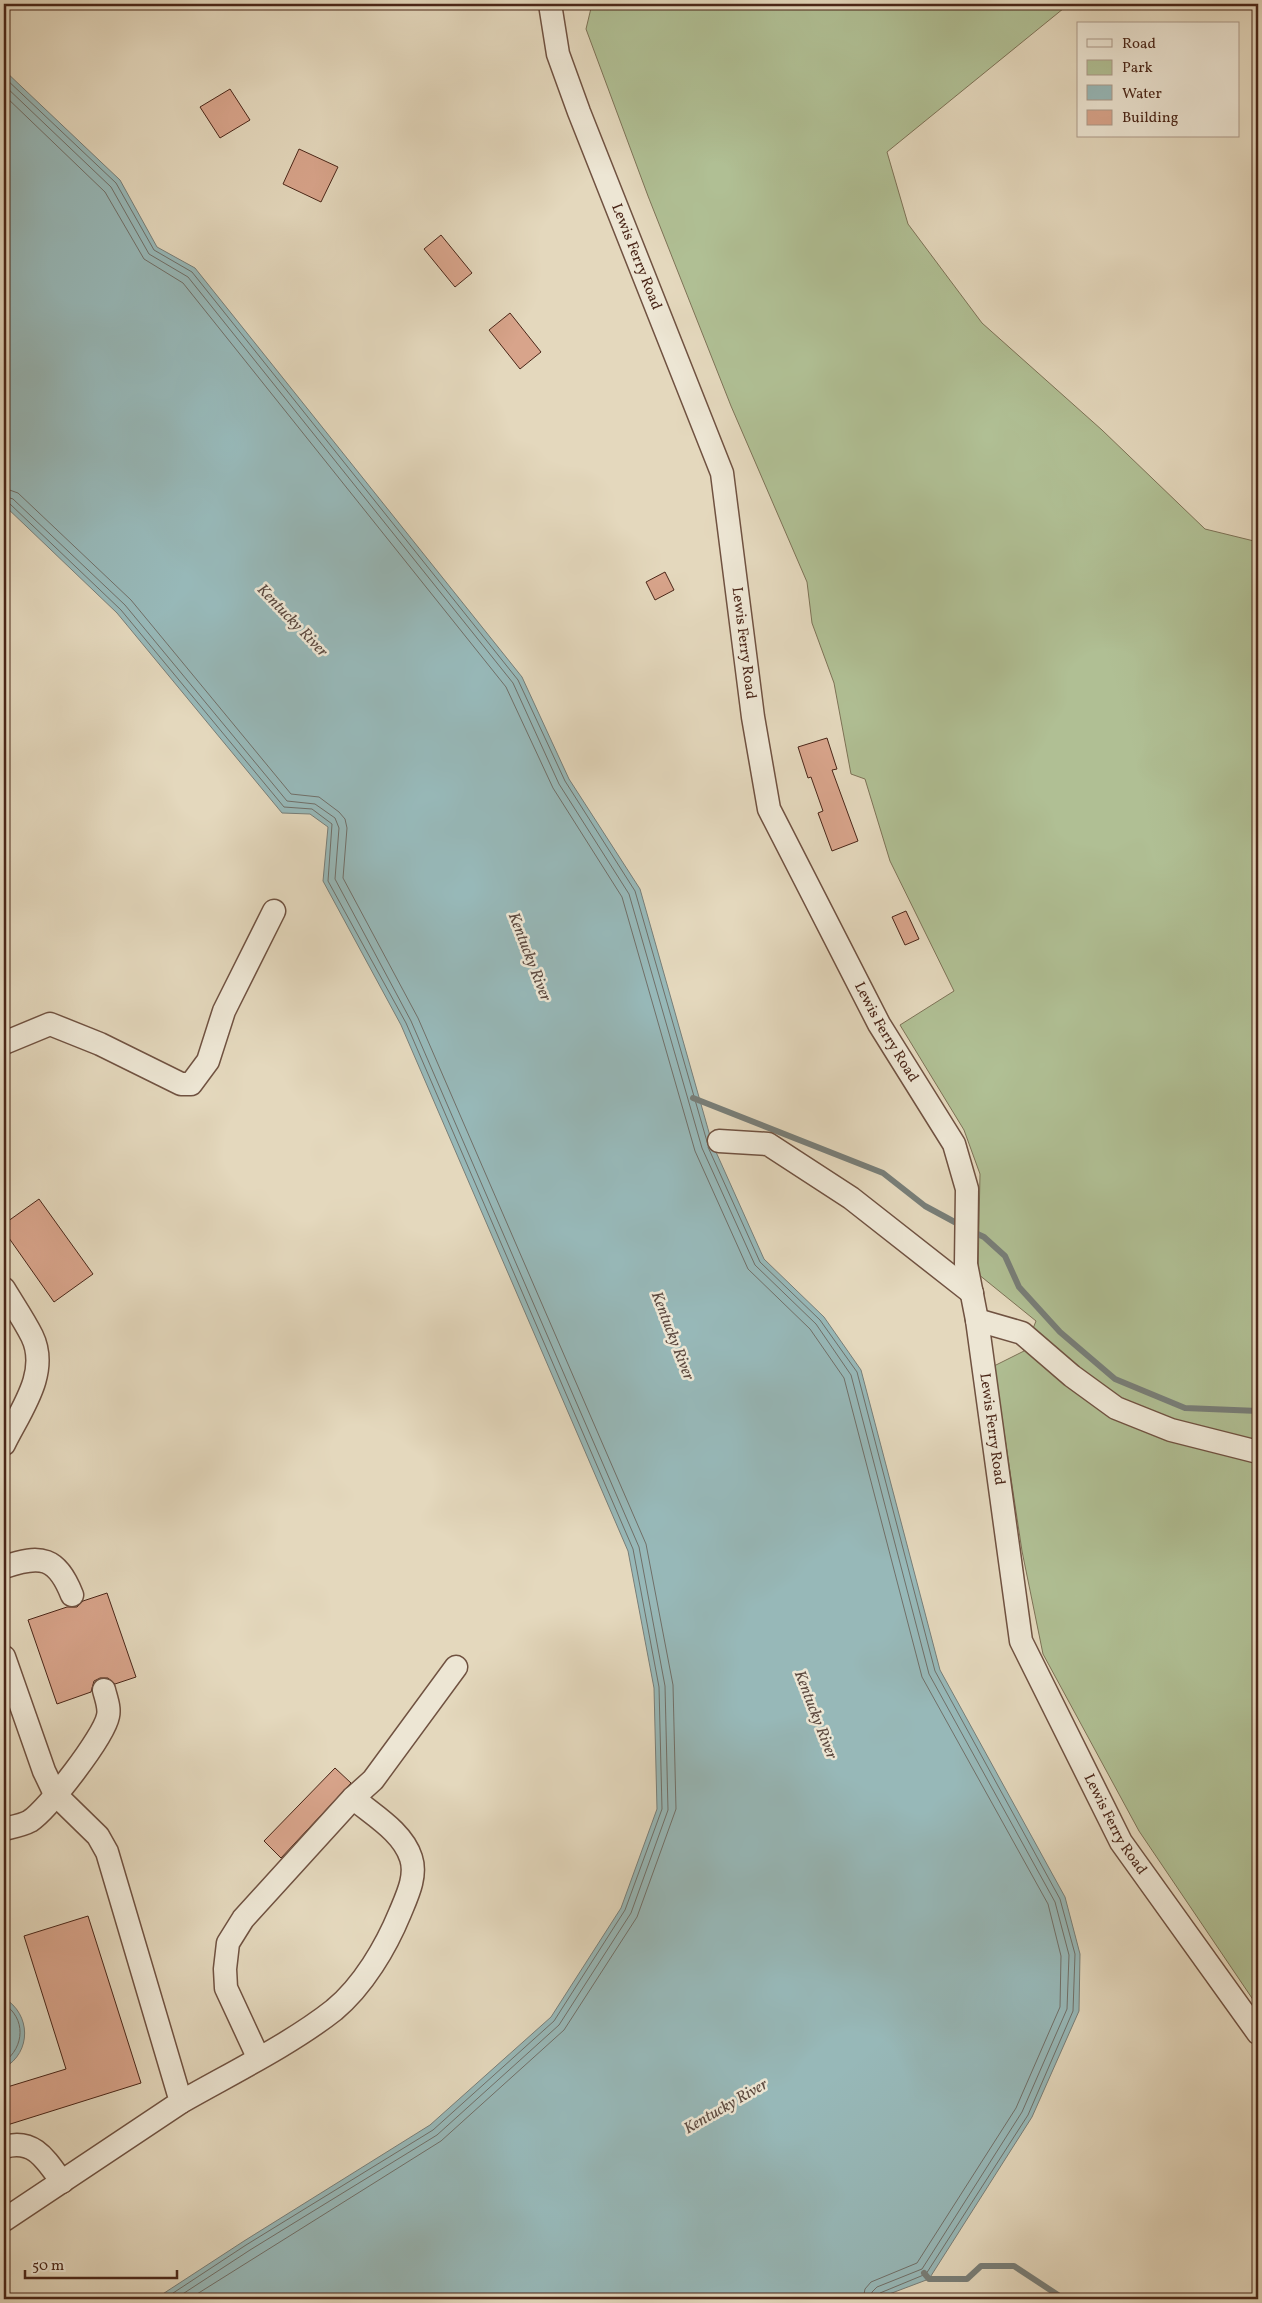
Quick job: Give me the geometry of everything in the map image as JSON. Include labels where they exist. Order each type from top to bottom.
[{"type":"street","name":"Lewis Ferry Road","points":[[550,4],[558,54],[579,112],[722,473],[753,717],[769,809],[879,1024],[954,1144],[967,1189],[966,1264],[978,1320],[1021,1641],[1121,1842],[1258,2033]]},
{"type":"street","points":[[4,1043],[50,1024],[100,1044],[181,1084],[191,1084],[208,1061],[224,1011],[274,911]]},
{"type":"street","points":[[719,1140],[768,1144],[851,1198],[972,1293]]},
{"type":"street","points":[[4,1289],[33,1337],[37,1360],[37,1377],[4,1444]]},
{"type":"street","points":[[978,1320],[1022,1333],[1072,1376],[1116,1408],[1171,1430],[1258,1452]]},
{"type":"street","points":[[4,1567],[36,1559],[47,1560],[59,1571],[72,1596]]},
{"type":"street","points":[[4,1657],[44,1771],[56,1794],[98,1836],[107,1852],[181,2102]]},
{"type":"street","points":[[258,2057],[226,1988],[225,1969],[228,1943],[243,1918],[353,1798],[373,1780],[456,1667]]},
{"type":"street","points":[[4,1829],[29,1821],[56,1794],[105,1727],[109,1714],[104,1690]]},
{"type":"street","points":[[4,2220],[181,2102],[335,2009],[366,1975],[395,1924],[411,1885],[412,1858],[400,1838],[353,1798]]},
{"type":"street","points":[[4,2147],[24,2144],[36,2150],[62,2182]]},
{"type":"green space","points":[[592,4],[1069,4],[887,152],[908,224],[982,323],[1102,430],[1205,529],[1258,542],[1258,2007],[1139,1831],[1043,1654],[1022,1551],[994,1366],[1024,1351],[1036,1321],[978,1274],[980,1174],[964,1130],[900,1025],[954,991],[890,861],[865,779],[851,774],[834,683],[812,623],[807,582],[731,406],[648,196],[586,29]]},
{"type":"water","name":"Kentucky River","points":[[4,70],[120,180],[157,247],[195,268],[522,677],[569,779],[640,889],[712,1143],[764,1259],[824,1317],[861,1370],[940,1670],[1065,1897],[1080,1954],[1079,2011],[1032,2117],[929,2279],[876,2299],[155,2299],[430,2125],[551,2017],[621,1908],[657,1809],[654,1688],[628,1551],[401,1025],[323,881],[328,827],[310,814],[282,813],[117,613],[4,505]]},
{"type":"water","points":[[4,1998],[19,2013],[25,2033],[20,2053],[4,2068]]},
{"type":"building","points":[[230,89],[250,120],[220,138],[200,107]]},
{"type":"building","points":[[299,149],[338,167],[321,202],[283,184]]},
{"type":"building","points":[[441,235],[472,273],[455,287],[424,249]]},
{"type":"building","points":[[510,313],[541,352],[520,369],[489,330]]},
{"type":"building","points":[[665,572],[674,590],[655,600],[646,582]]},
{"type":"building","points":[[827,738],[837,769],[832,770],[858,841],[832,851],[818,813],[823,811],[811,777],[808,778],[798,747]]},
{"type":"building","points":[[906,911],[919,939],[905,945],[892,917]]},
{"type":"building","points":[[39,1199],[93,1274],[54,1302],[4,1231],[4,1224]]},
{"type":"building","points":[[107,1593],[136,1677],[115,1684],[108,1678],[100,1678],[94,1681],[91,1692],[57,1704],[28,1620],[67,1607],[77,1607],[83,1601]]},
{"type":"building","points":[[335,1768],[351,1783],[281,1858],[264,1841]]},
{"type":"building","points":[[88,1916],[141,2083],[4,2126],[4,2088],[66,2069],[24,1936]]},
{"type":"waterway","points":[[693,1098],[883,1173],[925,1206],[962,1226]]},
{"type":"waterway","points":[[971,1231],[984,1237],[1005,1256],[1019,1287],[1060,1332],[1115,1379],[1185,1408],[1258,1411]]},
{"type":"waterway","points":[[924,2273],[929,2279],[967,2279],[981,2266],[1014,2266],[1064,2299]]}]
